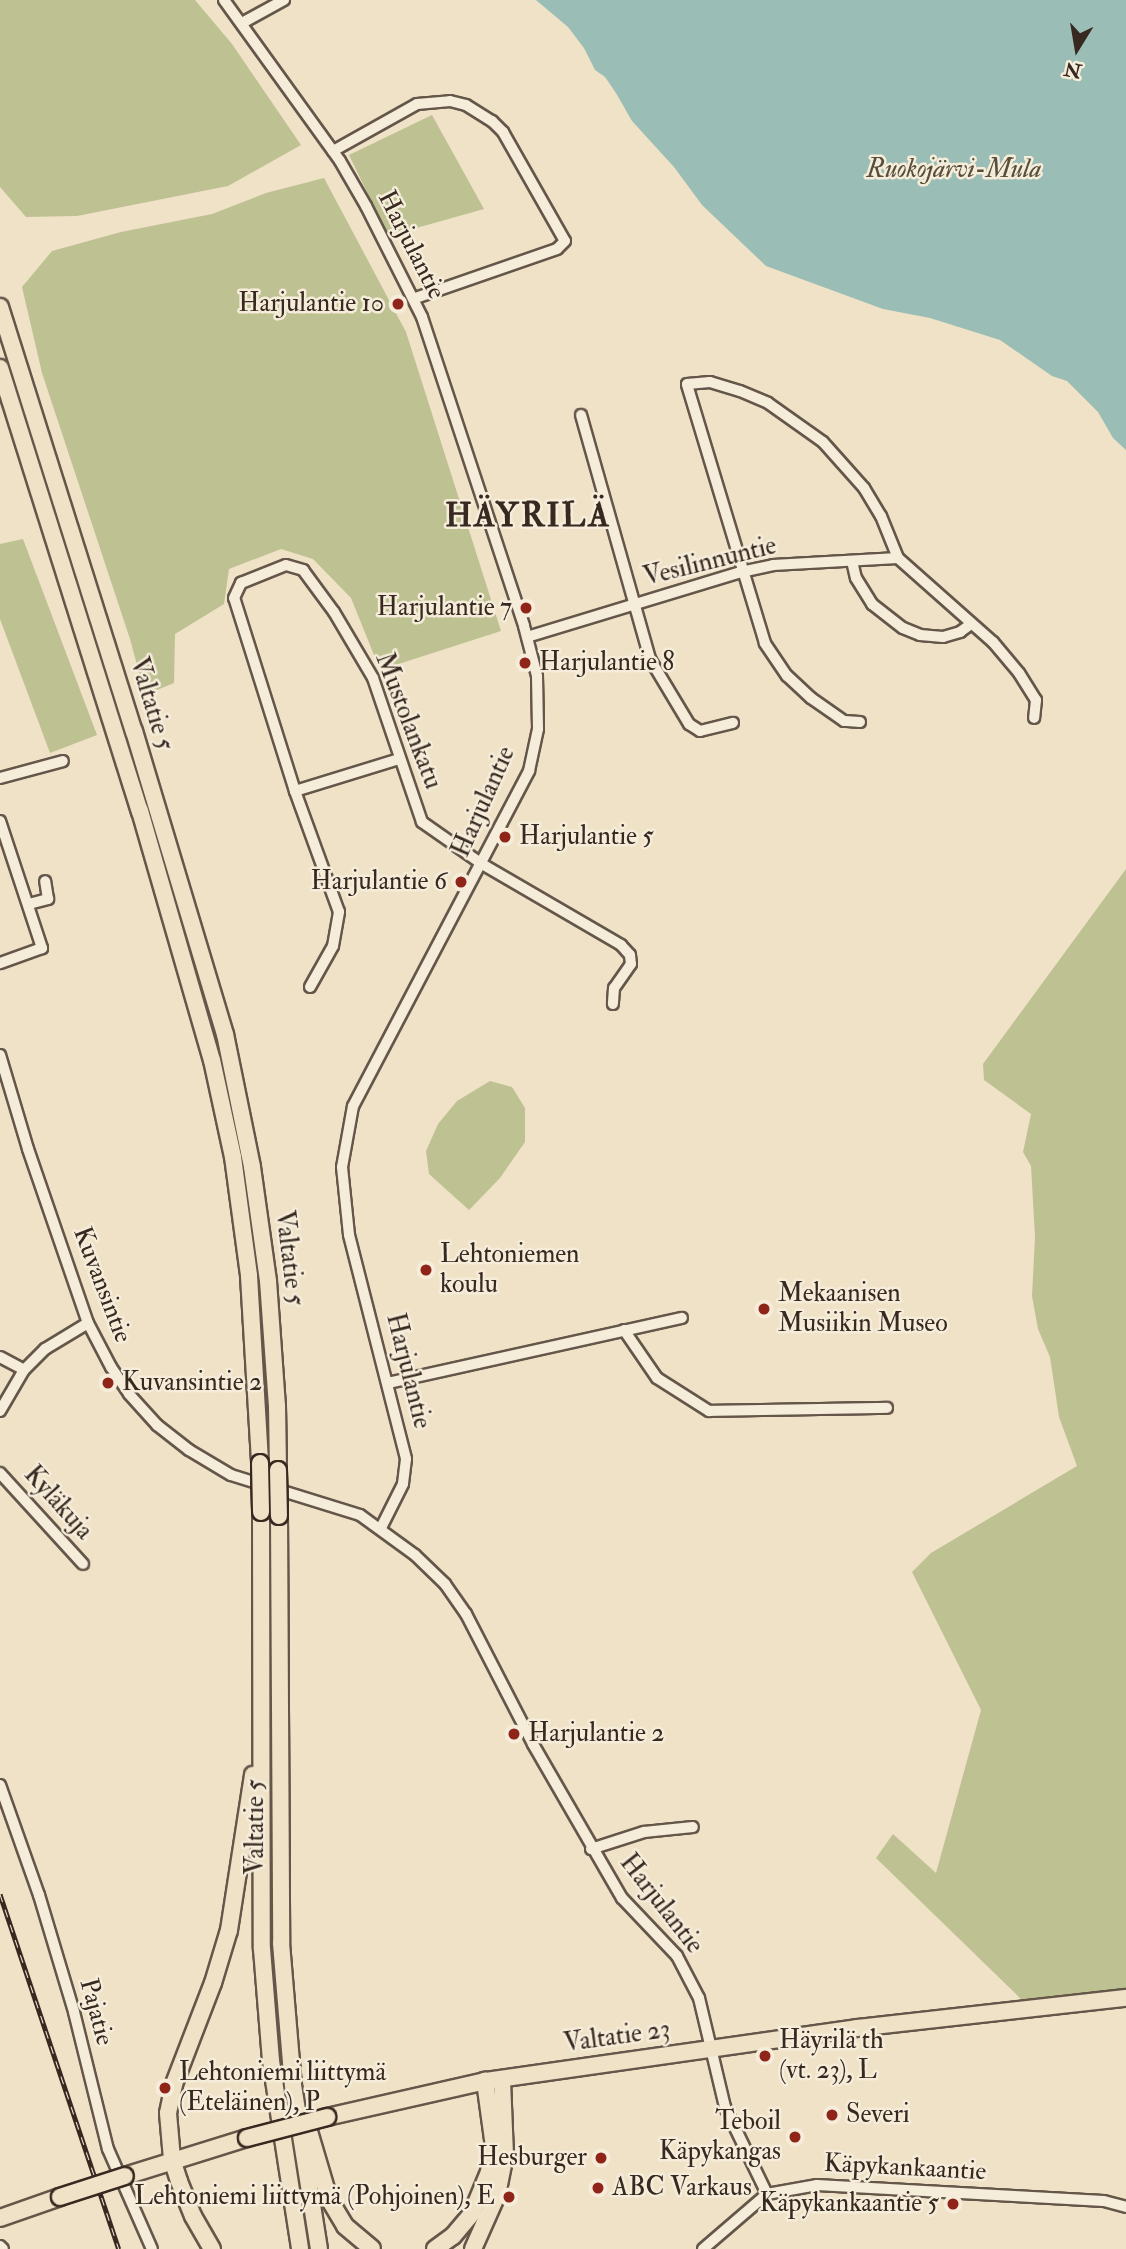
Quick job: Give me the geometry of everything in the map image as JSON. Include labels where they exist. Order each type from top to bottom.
[{"type":"highway","name":"Valtatie 5","points":[[0,307],[150,781],[225,1034],[252,1167],[268,1281],[278,1406],[281,1944],[293,2085],[319,2249]]},
{"type":"highway","name":"Valtatie 5","points":[[0,368],[156,864],[209,1048],[233,1157],[249,1276],[260,1463],[262,1949],[271,2062],[300,2249]]},
{"type":"highway","points":[[212,2249],[193,2216],[172,2159],[168,2113],[174,2084],[213,1983],[229,1930],[240,1871],[261,1711]]},
{"type":"highway","name":"Valtatie 23","points":[[0,2218],[172,2159],[247,2138],[327,2117],[494,2080],[712,2048],[1126,1998]]},
{"type":"highway","points":[[435,2249],[453,2236],[472,2213],[489,2172],[494,2147],[494,2080]]},
{"type":"highway","points":[[473,2249],[497,2195],[505,2155],[494,2080]]},
{"type":"highway","points":[[293,2085],[329,2199],[345,2226],[372,2249]]},
{"type":"street","name":"Harjulantie","points":[[224,0],[333,151],[366,205],[422,317],[467,448],[537,676],[538,729],[529,771],[353,1106],[342,1167],[349,1235],[406,1459],[403,1484],[381,1528]]},
{"type":"street","points":[[242,23],[284,0]]},
{"type":"street","points":[[333,151],[417,104],[450,102],[466,105],[492,121],[503,132],[565,241],[545,254],[412,299]]},
{"type":"street","points":[[860,722],[844,721],[828,711],[788,676],[765,643],[741,572],[687,384],[710,382],[740,391],[768,403],[823,442],[864,488],[881,516],[898,558],[971,624],[1019,673],[1036,699],[1034,718]]},
{"type":"street","points":[[581,415],[650,659],[689,724],[700,731],[733,723]]},
{"type":"street","name":"Vesilinnuntie","points":[[527,637],[741,572],[773,565],[898,558]]},
{"type":"street","points":[[852,561],[856,578],[873,604],[903,628],[920,635],[943,637],[960,632],[971,624]]},
{"type":"street","name":"Mustolankatu","points":[[310,987],[333,946],[339,912],[295,791],[234,598],[241,583],[286,565],[303,570],[334,612],[367,667],[422,822],[482,864],[621,945],[629,955],[631,964],[614,988],[614,1004]]},
{"type":"street","points":[[295,791],[399,758]]},
{"type":"street","points":[[0,778],[63,761]]},
{"type":"street","points":[[0,821],[42,948],[0,963]]},
{"type":"street","points":[[29,904],[48,899],[45,881]]},
{"type":"street","name":"Kuvansintie","points":[[0,1055],[28,1149],[88,1323],[129,1394],[157,1425],[189,1450],[231,1475],[320,1501]]},
{"type":"street","points":[[388,1383],[682,1318]]},
{"type":"street","points":[[0,1411],[24,1370],[45,1349],[88,1323]]},
{"type":"street","points":[[624,1330],[657,1378],[709,1411],[887,1408]]},
{"type":"street","points":[[0,1357],[24,1370]]},
{"type":"street","name":"Kyläkuja","points":[[0,1473],[83,1564]]},
{"type":"street","name":"Harjulantie","points":[[320,1501],[360,1515],[381,1528],[415,1555],[444,1584],[466,1614],[591,1849],[622,1898],[677,1956],[699,1998],[726,2107],[766,2194]]},
{"type":"street","name":"Pajatie","points":[[0,1786],[39,1895],[74,2012],[108,2148],[152,2249]]},
{"type":"street","points":[[591,1849],[643,1832],[693,1827]]},
{"type":"street","name":"Käpykankaantie","points":[[766,2194],[817,2185],[1104,2201],[1126,2207]]},
{"type":"street","points":[[703,2249],[766,2194]]},
{"type":"green space","points":[[0,0],[195,0],[232,44],[301,145],[228,186],[77,216],[26,217],[0,187]]},
{"type":"green space","points":[[432,115],[484,209],[388,236],[349,155]]},
{"type":"green space","points":[[324,178],[406,332],[501,631],[380,670],[351,598],[313,559],[281,549],[229,569],[224,604],[175,634],[174,683],[145,695],[130,639],[42,373],[22,287],[52,251],[121,232],[212,214],[266,193]]},
{"type":"green space","points":[[23,539],[97,735],[50,753],[0,619],[0,544]]},
{"type":"green space","points":[[1126,869],[1126,1988],[1022,2000],[876,1858],[893,1834],[936,1873],[981,1710],[912,1572],[931,1553],[1077,1466],[1059,1417],[1050,1357],[1038,1329],[1032,1296],[1035,1237],[1031,1166],[1023,1152],[1031,1114],[984,1080],[983,1064]]},
{"type":"green space","points":[[490,1081],[512,1087],[525,1108],[525,1142],[500,1178],[469,1210],[429,1174],[426,1151],[438,1124],[457,1101]]},
{"type":"water","name":"Ruokojärvi-Mula","points":[[536,0],[1126,0],[1126,450],[1113,438],[1098,412],[1067,381],[1052,376],[1000,340],[930,318],[883,309],[766,266],[702,205],[674,167],[632,121],[616,93],[605,77],[595,70],[584,48],[568,27]]},
{"type":"railway","points":[[0,1894],[119,2249]]},
{"type":"place","name":"Harjulantie 10","points":[[398,304]]},
{"type":"place","name":"Harjulantie 7","points":[[526,608]]},
{"type":"place","name":"Harjulantie 8","points":[[525,663]]},
{"type":"place","name":"Harjulantie 5","points":[[505,837]]},
{"type":"place","name":"Harjulantie 6","points":[[461,882]]},
{"type":"place","name":"Lehtoniemen koulu","points":[[426,1270]]},
{"type":"place","name":"Mekaanisen Musiikin Museo","points":[[764,1309]]},
{"type":"place","name":"Kuvansintie 2","points":[[108,1383]]},
{"type":"place","name":"Harjulantie 2","points":[[514,1734]]},
{"type":"place","name":"Häyrilä th (vt. 23), L","points":[[765,2056]]},
{"type":"place","name":"Lehtoniemi liittymä (Eteläinen), P","points":[[165,2088]]},
{"type":"place","name":"Severi","points":[[832,2115]]},
{"type":"place","name":"Teboil Käpykangas","points":[[795,2137]]},
{"type":"place","name":"Hesburger","points":[[601,2158]]},
{"type":"place","name":"ABC Varkaus","points":[[598,2188]]},
{"type":"place","name":"Lehtoniemi liittymä (Pohjoinen), E","points":[[509,2197]]},
{"type":"place","name":"Käpykankaantie 5","points":[[953,2204]]},
{"type":"district","name":"HÄYRILÄ","points":[[528,516]]}]
